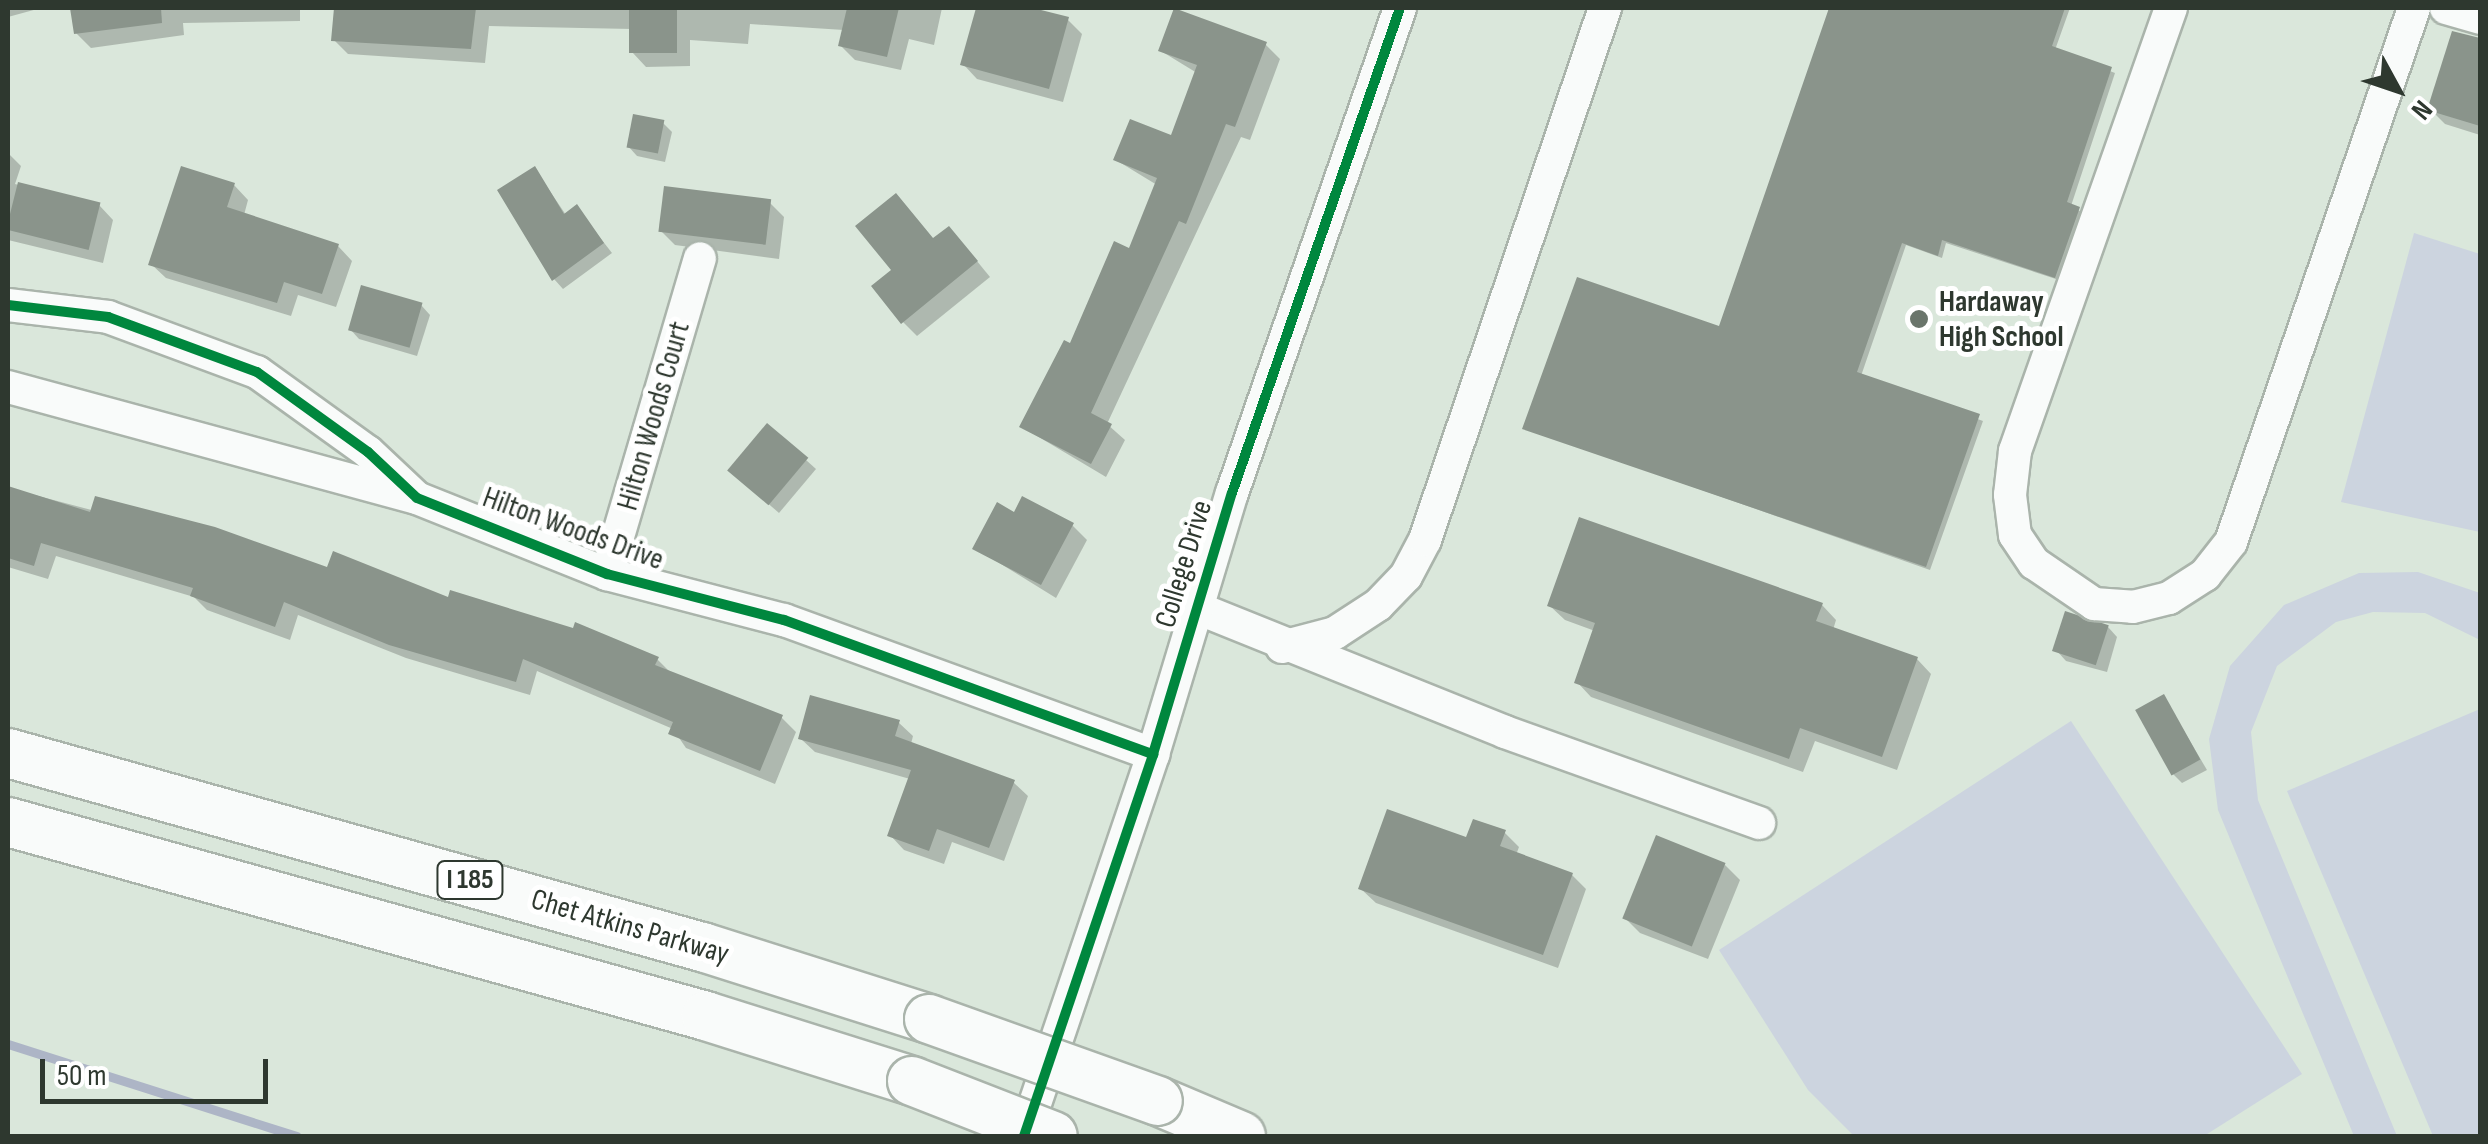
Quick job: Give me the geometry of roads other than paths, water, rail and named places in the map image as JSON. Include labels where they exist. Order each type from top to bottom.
[{"type":"highway","name":"Chet Atkins Parkway","points":[[8,753],[702,947],[929,1019],[1158,1101],[1241,1136]]},
{"type":"highway","name":"I 185","points":[[8,822],[706,1016],[912,1081],[1053,1136]]},
{"type":"street","name":"College Drive","points":[[1024,1136],[1400,8]]},
{"type":"street","points":[[1282,647],[1335,632],[1378,605],[1406,576],[1425,540],[1605,8]]},
{"type":"street","points":[[2171,8],[2016,451],[2012,480],[2014,535],[2034,563],[2094,604],[2133,606],[2170,598],[2205,575],[2231,542],[2414,8]]},
{"type":"street","points":[[2446,8],[2480,18]]},
{"type":"street","name":"Hilton Woods Court","points":[[608,574],[700,258]]},
{"type":"street","name":"Hilton Woods Drive","points":[[8,306],[108,318],[257,372],[368,452],[417,498]]},
{"type":"street","name":"Hilton Woods Drive","points":[[8,387],[417,498],[608,574],[784,620],[1153,754]]},
{"type":"street","points":[[1197,608],[1282,647],[1760,823]]},
{"type":"waterway","points":[[8,1044],[297,1136]]},
{"type":"place","name":"Hardaway High School","points":[[1919,319]]}]
